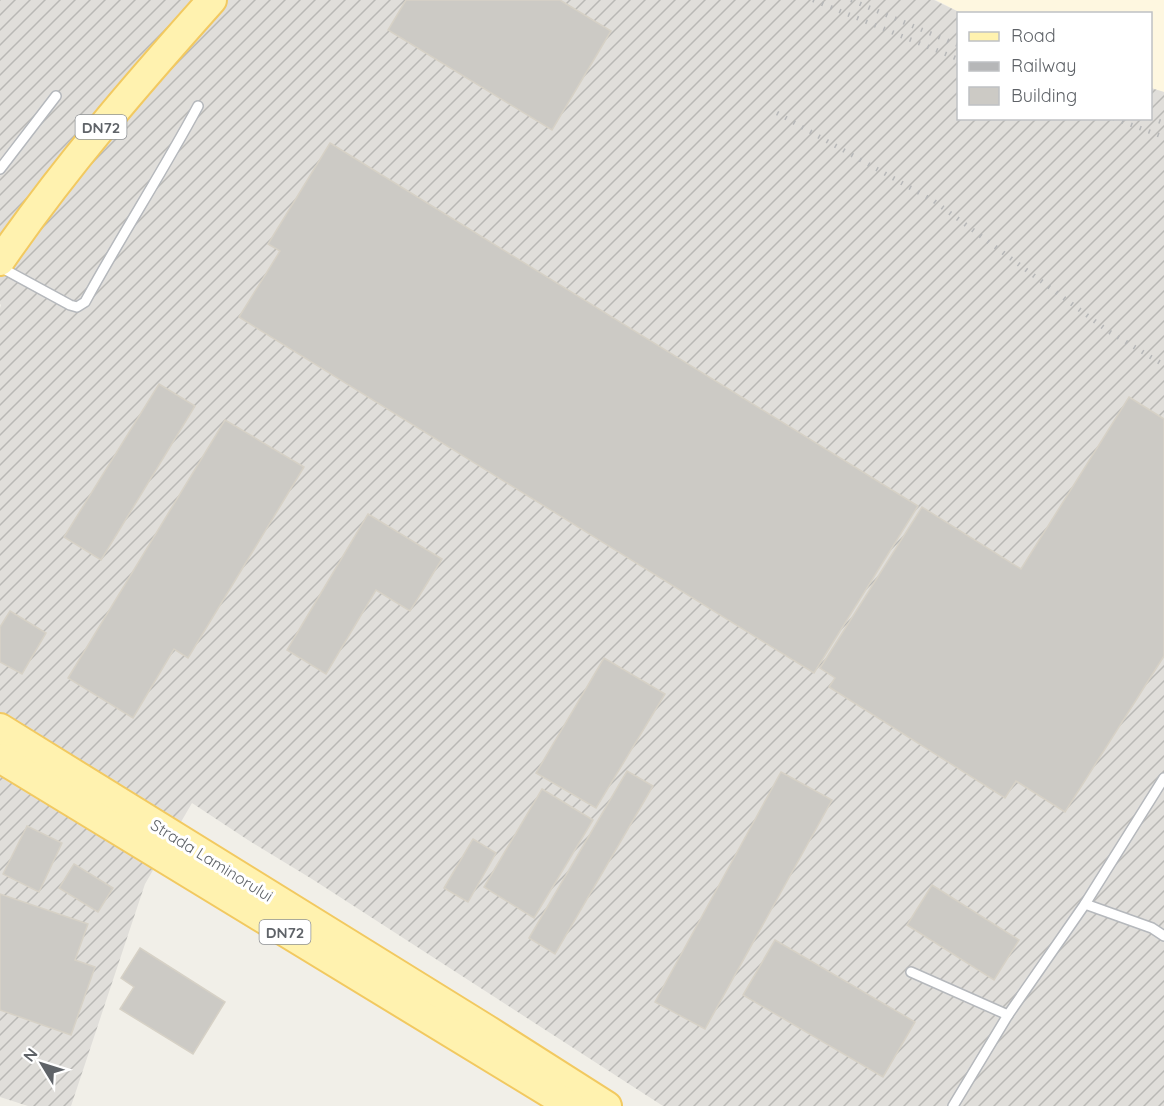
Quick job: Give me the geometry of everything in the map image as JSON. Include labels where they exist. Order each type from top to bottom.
[{"type":"main road","name":"DN72","points":[[0,261],[80,153],[212,0]]},
{"type":"main road","name":"Strada Laminorului","points":[[0,728],[607,1106]]},
{"type":"main road","name":"Strada Laminorului","points":[[0,758],[571,1106]]},
{"type":"lane","points":[[0,170],[56,96]]},
{"type":"lane","points":[[0,267],[70,305],[77,307],[85,302],[198,106]]},
{"type":"lane","points":[[953,1106],[1008,1015],[1085,904],[1164,778]]},
{"type":"lane","points":[[1085,904],[1152,928],[1164,936]]},
{"type":"lane","points":[[911,972],[1008,1015]]},
{"type":"shaded area","points":[[0,0],[934,0],[959,12],[957,12],[957,120],[1152,120],[1152,88],[1164,92],[1164,1106],[663,1106],[192,803],[145,884],[71,1106],[28,1106],[0,1097]]},
{"type":"shaded area","points":[[936,0],[1164,0],[1164,92],[1152,88],[1152,12],[959,12]]},
{"type":"building","points":[[406,0],[560,0],[611,31],[552,130],[388,30]]},
{"type":"building","points":[[330,143],[918,506],[814,673],[239,317],[280,251],[268,244]]},
{"type":"building","points":[[159,384],[195,406],[101,560],[64,537]]},
{"type":"building","points":[[1129,397],[1164,419],[1164,656],[1065,812],[1016,781],[1005,798],[829,687],[835,678],[820,668],[922,507],[1021,569]]},
{"type":"building","points":[[225,420],[304,467],[188,658],[174,649],[133,718],[68,678]]},
{"type":"building","points":[[368,514],[442,559],[410,611],[376,590],[326,674],[287,650]]},
{"type":"building","points":[[10,611],[46,633],[22,674],[0,662],[0,627]]},
{"type":"building","points":[[604,658],[665,694],[596,808],[536,773]]},
{"type":"building","points":[[627,771],[653,786],[555,954],[529,938]]},
{"type":"building","points":[[781,772],[832,800],[705,1029],[655,1002]]},
{"type":"building","points":[[542,789],[593,820],[534,918],[484,887]]},
{"type":"building","points":[[27,826],[62,843],[39,892],[3,874]]},
{"type":"building","points":[[473,839],[496,853],[468,902],[444,888]]},
{"type":"building","points":[[74,864],[113,888],[98,912],[59,888]]},
{"type":"building","points":[[932,885],[1019,940],[994,980],[907,925]]},
{"type":"building","points":[[0,894],[88,924],[75,960],[95,967],[71,1035],[0,1010]]},
{"type":"building","points":[[775,940],[915,1022],[883,1077],[743,995]]},
{"type":"building","points":[[140,948],[225,1002],[193,1054],[120,1009],[134,987],[121,978]]},
{"type":"railway","points":[[813,0],[957,59]]},
{"type":"railway","points":[[851,0],[957,45]]},
{"type":"railway","points":[[777,113],[934,201],[1108,331],[1164,365]]},
{"type":"railway","points":[[1152,119],[1164,123]]},
{"type":"railway","points":[[1118,120],[1164,137]]}]
